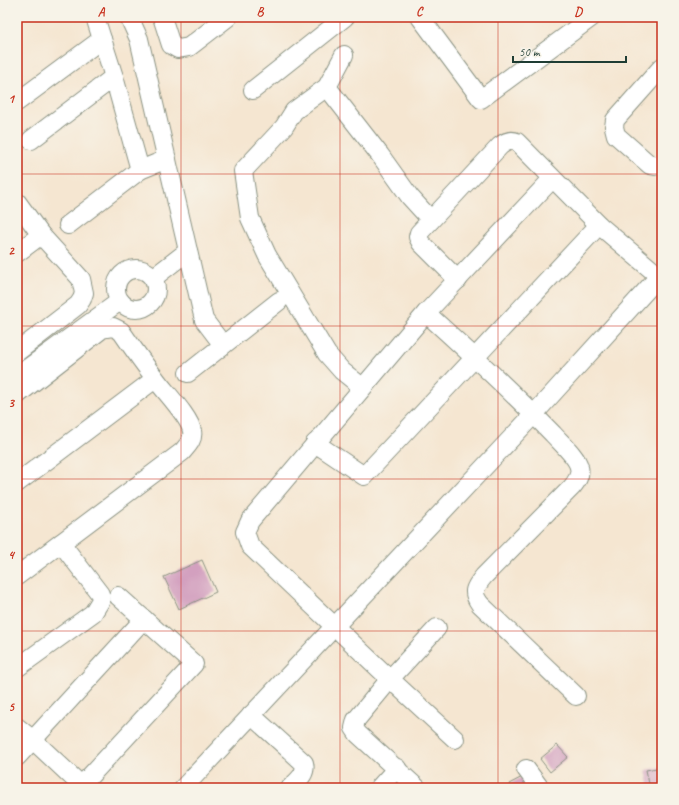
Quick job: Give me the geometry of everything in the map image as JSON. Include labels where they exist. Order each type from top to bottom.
[{"type":"street","points":[[95,17],[114,77],[140,170]]},
{"type":"street","points":[[130,17],[139,39],[204,320],[223,345]]},
{"type":"street","points":[[162,17],[171,45],[178,49],[189,47],[228,17]]},
{"type":"street","points":[[253,90],[345,17]]},
{"type":"street","points":[[420,17],[481,99],[592,17]]},
{"type":"street","points":[[17,102],[102,38]]},
{"type":"street","points":[[344,55],[327,87],[294,111],[284,127],[243,171],[250,218],[266,255],[327,354],[342,371],[362,387]]},
{"type":"street","points":[[662,67],[615,120],[614,127],[616,135],[650,165],[655,166],[662,164]]},
{"type":"street","points":[[31,140],[114,77]]},
{"type":"street","points":[[327,87],[380,155],[410,197],[431,220]]},
{"type":"street","points":[[183,788],[534,414],[660,275],[599,225],[516,142],[512,140],[500,146],[422,229],[418,237],[421,243],[458,280]]},
{"type":"street","points":[[68,225],[140,170],[167,159]]},
{"type":"street","points":[[455,739],[250,546],[245,532],[250,520],[426,313],[552,179]]},
{"type":"street","points":[[17,202],[41,235],[81,279],[84,293],[78,305],[17,352]]},
{"type":"street","points":[[315,443],[364,476],[599,225]]},
{"type":"street","points":[[17,253],[41,235]]},
{"type":"street","points":[[153,278],[188,251]]},
{"type":"street","points":[[138,269],[147,272],[153,278],[157,288],[154,298],[148,306],[138,309],[128,307],[120,301],[116,292],[117,283],[121,275],[129,270],[138,269]]},
{"type":"street","points":[[17,376],[120,301]]},
{"type":"street","points":[[188,373],[279,301]]},
{"type":"street","points":[[426,313],[534,414],[570,452],[579,467],[580,474],[578,479],[484,576],[477,584],[474,593],[475,598],[490,615],[576,696]]},
{"type":"street","points":[[17,395],[102,329],[113,327],[121,331],[155,379],[189,422],[192,430],[192,437],[189,444],[182,452],[17,576]]},
{"type":"street","points":[[17,482],[155,379]]},
{"type":"street","points":[[17,668],[88,618],[101,600],[100,594],[61,543]]},
{"type":"street","points":[[17,727],[33,740],[82,787],[194,664],[118,596]]},
{"type":"street","points":[[17,757],[144,619]]},
{"type":"street","points":[[417,788],[358,734],[354,728],[356,720],[390,679],[437,628]]},
{"type":"street","points":[[251,715],[304,763],[306,768],[304,773],[290,788]]},
{"type":"street","points":[[379,788],[396,768]]},
{"type":"street","points":[[526,769],[540,788]]},
{"type":"building","points":[[202,560],[216,592],[179,609],[164,577]]},
{"type":"building","points":[[557,745],[568,757],[550,772],[540,759]]},
{"type":"building","points":[[662,767],[662,788],[650,788],[646,770]]},
{"type":"building","points":[[526,775],[534,788],[511,788],[509,784]]}]
